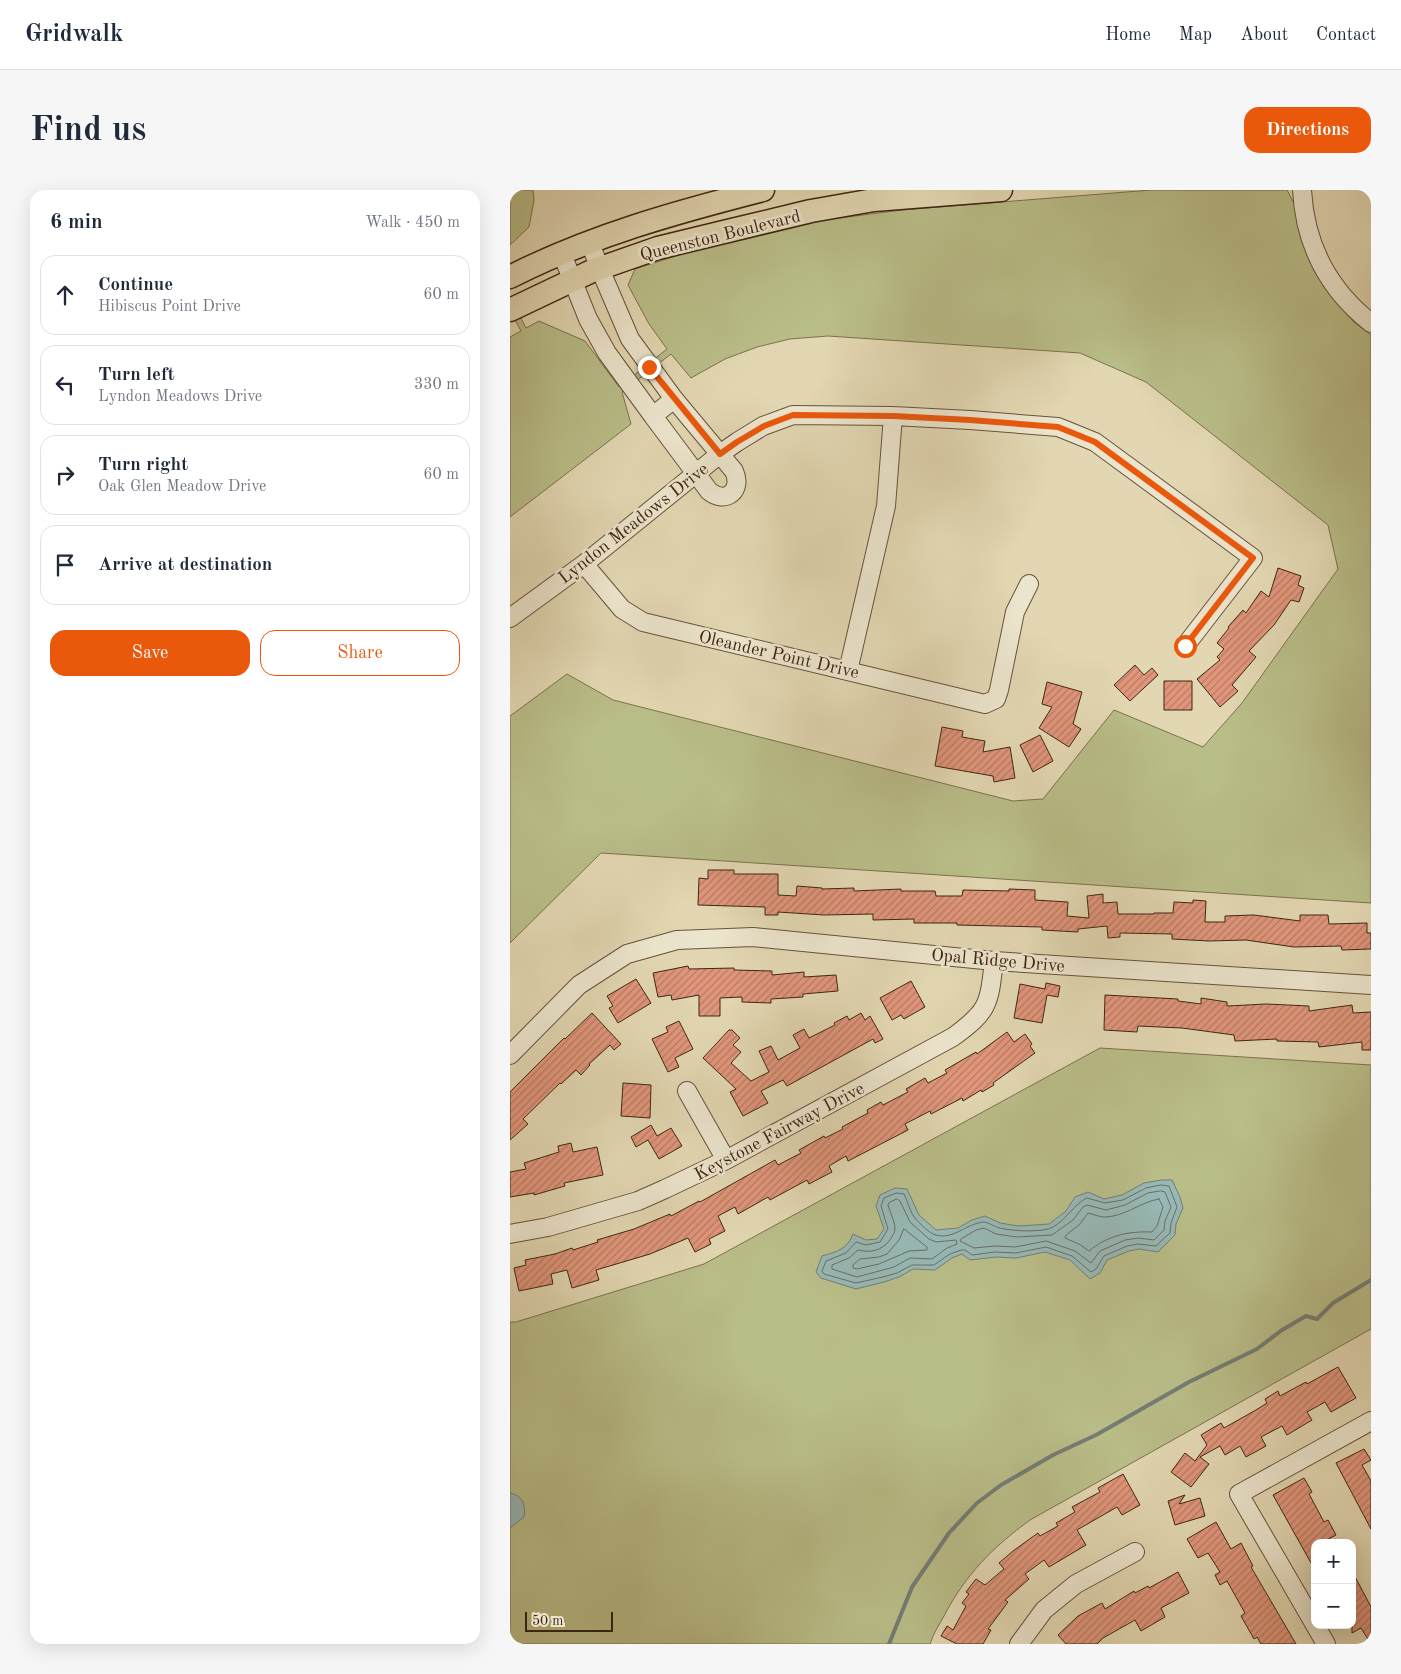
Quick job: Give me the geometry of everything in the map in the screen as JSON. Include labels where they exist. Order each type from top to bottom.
[{"type":"main road","name":"Queenston Boulevard","points":[[510,277],[590,242],[678,212],[763,190]]},
{"type":"main road","name":"Queenston Boulevard","points":[[510,310],[572,280],[667,246],[811,212],[873,195],[1001,190]]},
{"type":"street","points":[[1302,190],[1303,208],[1314,252],[1334,286],[1359,314],[1371,323]]},
{"type":"street","points":[[562,254],[588,319],[607,353],[696,474],[714,495],[724,497],[736,488],[737,478],[734,471],[674,399],[630,339],[590,242]]},
{"type":"street","points":[[607,353],[630,339]]},
{"type":"street","points":[[653,416],[674,399]]},
{"type":"street","name":"Lyndon Meadows Drive","points":[[510,618],[584,564],[720,454],[764,426],[793,415],[893,416],[1058,427],[1095,442],[1253,558],[1185,646]]},
{"type":"street","points":[[848,671],[886,506],[893,416]]},
{"type":"street","name":"Oleander Point Drive","points":[[584,564],[622,609],[643,622],[985,704],[996,699],[1015,612],[1029,584]]},
{"type":"street","name":"Opal Ridge Drive","points":[[510,1055],[579,985],[627,954],[677,940],[753,937],[994,961],[1371,986]]},
{"type":"street","name":"Keystone Fairway Drive","points":[[510,1234],[548,1227],[638,1200],[726,1160],[953,1037],[978,1017],[987,1004],[991,990],[994,961]]},
{"type":"street","points":[[687,1091],[726,1160]]},
{"type":"street","points":[[1311,1618],[1239,1494],[1371,1421]]},
{"type":"street","points":[[1019,1644],[1044,1610],[1076,1584],[1135,1552]]},
{"type":"street","points":[[1317,1629],[1326,1644]]},
{"type":"green space","points":[[510,190],[533,190],[534,200],[529,227],[510,245]]},
{"type":"green space","points":[[1151,190],[1287,190],[1297,209],[1310,262],[1331,296],[1354,322],[1371,335],[1371,903],[601,853],[510,943],[510,716],[567,674],[613,700],[1013,801],[1043,799],[1114,710],[1203,747],[1242,703],[1338,569],[1328,525],[1146,382],[1080,353],[828,336],[790,339],[757,347],[725,359],[691,378],[671,354],[622,392],[631,424],[510,517],[510,337],[521,331],[510,310],[510,297],[526,328],[539,321],[585,341],[619,387],[667,349],[649,324],[628,285],[635,269],[716,243],[808,222],[902,210]]},
{"type":"green space","points":[[1100,1048],[1371,1065],[1371,1329],[1030,1520],[992,1552],[961,1587],[930,1644],[510,1644],[510,1322],[516,1322],[704,1264]]},
{"type":"water","points":[[1172,1180],[1183,1208],[1176,1224],[1175,1235],[1158,1252],[1139,1249],[1107,1260],[1100,1273],[1090,1279],[1070,1260],[1045,1252],[1016,1258],[996,1257],[970,1260],[962,1254],[952,1258],[935,1270],[913,1269],[899,1277],[856,1289],[821,1278],[816,1272],[822,1256],[845,1246],[853,1234],[866,1240],[877,1239],[884,1229],[876,1206],[880,1195],[895,1188],[907,1189],[919,1215],[936,1230],[958,1228],[972,1220],[985,1216],[1000,1223],[1019,1226],[1049,1224],[1066,1211],[1075,1197],[1088,1192],[1104,1199],[1122,1195],[1144,1183]]},
{"type":"water","points":[[510,1493],[521,1499],[525,1513],[524,1517],[510,1528]]},
{"type":"building","points":[[1278,568],[1301,576],[1298,585],[1304,588],[1299,602],[1291,600],[1274,625],[1249,651],[1256,657],[1232,685],[1238,691],[1220,707],[1197,679],[1220,660],[1217,657],[1224,649],[1217,643],[1228,627],[1243,610],[1246,613],[1261,591],[1269,597]]},
{"type":"building","points":[[1135,665],[1144,675],[1152,668],[1158,675],[1130,701],[1114,685]]},
{"type":"building","points":[[1164,681],[1192,681],[1192,710],[1164,710]]},
{"type":"building","points":[[1047,682],[1082,692],[1073,724],[1081,729],[1069,747],[1039,728],[1052,707],[1042,704]]},
{"type":"building","points":[[942,727],[963,731],[962,737],[985,741],[983,752],[1010,747],[1015,778],[994,782],[993,776],[935,766]]},
{"type":"building","points":[[1040,735],[1053,761],[1033,772],[1020,745]]},
{"type":"building","points":[[708,870],[734,870],[734,874],[778,874],[778,895],[796,896],[797,886],[822,889],[854,888],[854,891],[901,889],[901,891],[935,891],[936,896],[962,896],[963,890],[1035,890],[1035,900],[1068,902],[1067,916],[1089,918],[1087,896],[1103,894],[1103,903],[1117,902],[1118,914],[1173,913],[1174,902],[1193,903],[1193,900],[1206,901],[1205,922],[1225,922],[1225,916],[1254,915],[1300,921],[1300,915],[1328,915],[1329,924],[1367,923],[1367,933],[1371,933],[1371,949],[1342,950],[1341,946],[1294,947],[1246,940],[1172,939],[1172,934],[1120,933],[1120,937],[1108,938],[1107,926],[1078,929],[1078,932],[1042,930],[1042,927],[914,923],[914,919],[873,920],[873,914],[824,915],[778,912],[778,915],[765,915],[765,907],[698,905],[699,878],[708,879]]},
{"type":"building","points":[[688,966],[689,969],[734,968],[734,970],[772,971],[772,975],[804,972],[804,977],[836,975],[838,991],[803,994],[803,997],[771,999],[771,1003],[742,1002],[742,997],[720,998],[720,1016],[699,1016],[699,995],[672,1000],[671,995],[658,997],[653,973]]},
{"type":"building","points":[[636,979],[651,1003],[618,1023],[609,1008],[613,1006],[607,996]]},
{"type":"building","points":[[911,981],[925,1007],[904,1019],[901,1015],[892,1020],[880,998]]},
{"type":"building","points":[[1046,983],[1060,986],[1058,997],[1047,995],[1042,1023],[1014,1018],[1020,984],[1045,989]]},
{"type":"building","points":[[1105,995],[1178,999],[1178,1001],[1201,1004],[1201,998],[1227,1002],[1227,1006],[1266,1004],[1309,1006],[1309,1011],[1352,1005],[1353,1013],[1371,1012],[1371,1050],[1362,1050],[1362,1042],[1319,1047],[1318,1042],[1277,1041],[1277,1039],[1235,1041],[1234,1035],[1182,1028],[1138,1026],[1137,1032],[1104,1030]]},
{"type":"building","points":[[592,1013],[621,1044],[614,1050],[610,1045],[589,1064],[581,1075],[576,1070],[560,1083],[523,1119],[528,1124],[510,1140],[510,1092]]},
{"type":"building","points":[[861,1013],[865,1020],[870,1016],[883,1039],[875,1043],[873,1039],[787,1086],[783,1080],[761,1091],[768,1103],[743,1116],[730,1092],[736,1089],[703,1058],[729,1030],[732,1030],[740,1038],[733,1045],[741,1052],[731,1063],[751,1081],[769,1072],[759,1051],[771,1046],[778,1060],[800,1048],[793,1035],[804,1029],[809,1038],[835,1025],[834,1023],[847,1016],[849,1020]]},
{"type":"building","points":[[679,1021],[693,1049],[675,1058],[679,1067],[668,1072],[652,1039],[668,1032],[666,1027]]},
{"type":"building","points":[[1007,1032],[1014,1042],[1025,1034],[1032,1044],[1030,1046],[1035,1053],[993,1083],[994,1085],[982,1092],[981,1090],[963,1101],[962,1098],[931,1114],[930,1111],[905,1124],[908,1130],[848,1161],[846,1156],[829,1166],[832,1172],[809,1184],[807,1180],[770,1200],[768,1197],[738,1214],[735,1207],[718,1216],[725,1231],[709,1239],[711,1244],[695,1252],[688,1238],[650,1254],[596,1270],[599,1280],[572,1288],[567,1270],[551,1274],[553,1284],[519,1291],[514,1268],[526,1265],[525,1260],[555,1254],[572,1248],[573,1250],[598,1242],[597,1240],[634,1229],[670,1214],[671,1216],[775,1160],[778,1165],[801,1153],[799,1150],[824,1136],[825,1138],[843,1129],[842,1127],[868,1113],[867,1110],[881,1102],[883,1105],[908,1092],[906,1089],[925,1078],[928,1083],[947,1073],[945,1070],[976,1052],[977,1054]]},
{"type":"building","points":[[623,1083],[651,1085],[650,1118],[621,1116]]},
{"type":"building","points":[[651,1125],[657,1136],[671,1128],[682,1146],[659,1159],[648,1140],[636,1147],[631,1137]]},
{"type":"building","points":[[571,1143],[573,1152],[597,1147],[603,1175],[564,1183],[565,1186],[534,1195],[534,1193],[510,1197],[510,1172],[526,1169],[524,1163],[559,1152],[558,1146]]},
{"type":"building","points":[[1338,1367],[1356,1398],[1331,1412],[1325,1402],[1307,1412],[1312,1420],[1287,1435],[1282,1426],[1261,1437],[1266,1446],[1246,1457],[1240,1446],[1225,1455],[1220,1446],[1200,1457],[1209,1464],[1191,1487],[1171,1472],[1185,1453],[1195,1461],[1207,1445],[1201,1435],[1221,1423],[1224,1428],[1256,1410],[1267,1403],[1265,1399],[1278,1391],[1280,1396]]},
{"type":"building","points":[[1364,1449],[1371,1460],[1362,1465],[1371,1481],[1371,1529],[1336,1463]]},
{"type":"building","points":[[1123,1474],[1140,1505],[1122,1515],[1117,1507],[1077,1530],[1086,1545],[1049,1567],[1044,1560],[1025,1574],[1029,1579],[1005,1600],[1008,1602],[988,1629],[991,1630],[983,1644],[957,1644],[941,1636],[947,1626],[953,1630],[966,1606],[962,1603],[969,1594],[966,1592],[976,1579],[985,1585],[1004,1569],[999,1563],[1013,1551],[1038,1533],[1040,1536],[1058,1526],[1056,1523],[1075,1512],[1072,1507],[1100,1492],[1098,1488]]},
{"type":"building","points":[[1304,1478],[1312,1492],[1309,1494],[1324,1522],[1328,1520],[1336,1535],[1328,1539],[1311,1539],[1311,1563],[1273,1495]]},
{"type":"building","points":[[1185,1495],[1179,1504],[1200,1498],[1205,1516],[1175,1525],[1168,1501]]},
{"type":"building","points":[[1216,1522],[1231,1549],[1241,1543],[1253,1566],[1251,1567],[1296,1644],[1261,1644],[1257,1637],[1254,1639],[1241,1616],[1245,1613],[1227,1581],[1220,1585],[1215,1575],[1220,1572],[1208,1553],[1198,1558],[1187,1539]]},
{"type":"building","points":[[1178,1572],[1189,1593],[1161,1608],[1165,1617],[1141,1631],[1135,1620],[1103,1638],[1097,1644],[1066,1644],[1058,1635],[1078,1616],[1102,1603],[1105,1609],[1134,1591],[1135,1593],[1148,1586],[1149,1588]]},
{"type":"building","points":[[1356,1579],[1371,1607],[1371,1644],[1361,1628],[1352,1633],[1352,1629],[1356,1629]]},
{"type":"waterway","points":[[889,1644],[912,1587],[949,1533],[977,1503],[1001,1485],[1053,1455],[1096,1435],[1189,1382],[1257,1349],[1282,1330],[1306,1316],[1317,1319],[1333,1303],[1371,1280]]},
{"type":"route","points":[[649,367],[720,454],[764,426],[793,415],[893,416],[1058,427],[1095,442],[1253,558],[1185,646]]}]
